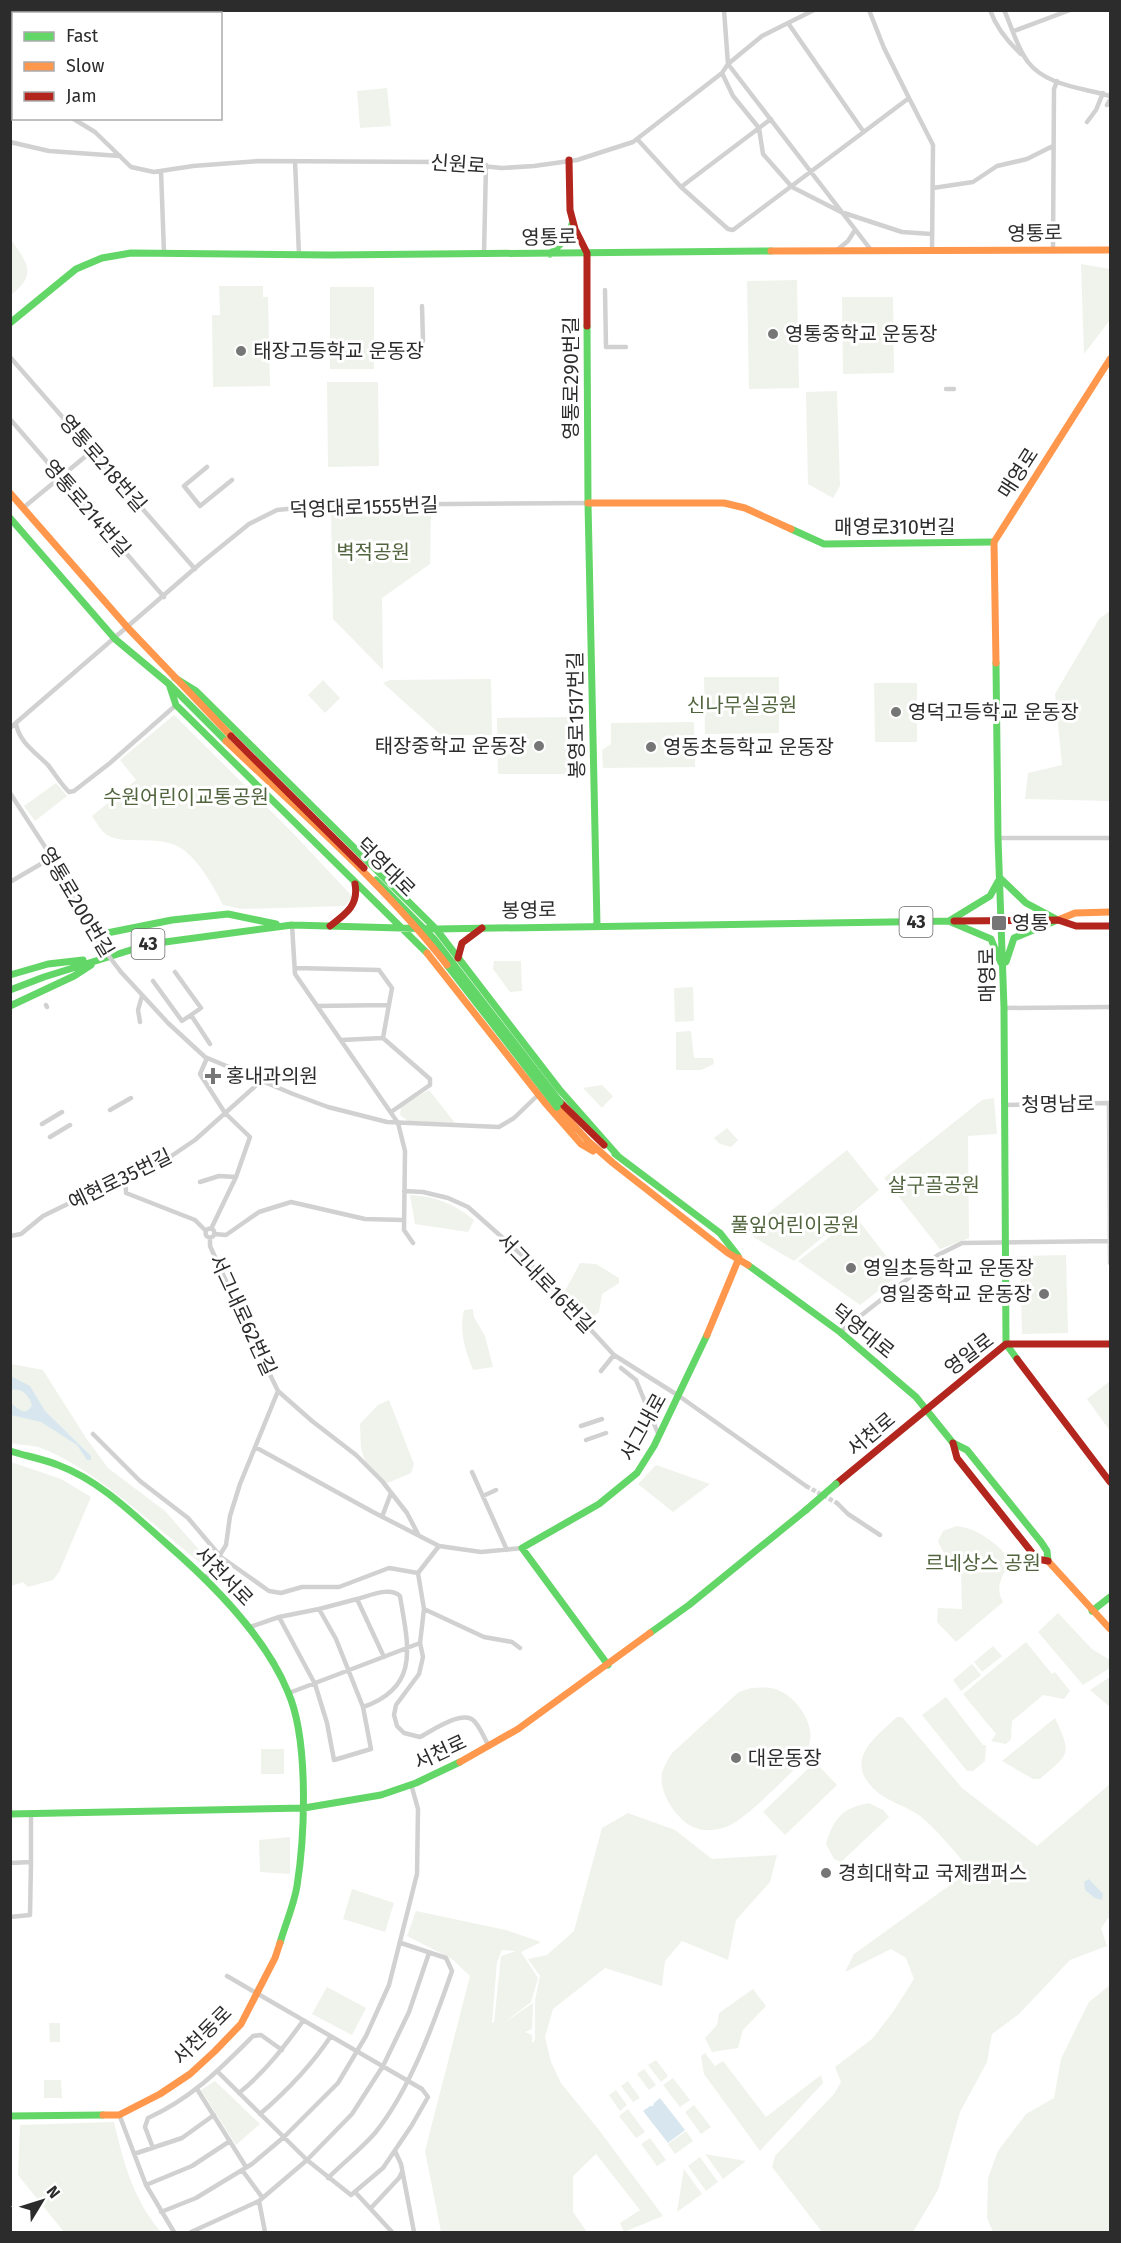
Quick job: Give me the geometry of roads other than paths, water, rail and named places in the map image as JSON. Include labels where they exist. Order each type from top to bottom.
[{"type":"main road","points":[[569,160],[571,184],[569,205],[572,224],[587,253]]},
{"type":"main road","points":[[550,254],[568,237],[572,224]]},
{"type":"main road","name":"영통로","points":[[10,323],[76,269],[102,258],[131,253],[299,255],[1110,250]]},
{"type":"main road","name":"영통로290번길","points":[[587,253],[588,503]]},
{"type":"main road","name":"매영로","points":[[1006,1344],[1004,1008],[998,838],[994,542],[1110,359]]},
{"type":"main road","name":"덕영대로","points":[[10,494],[229,738],[432,946],[589,1142],[728,1253],[739,1258],[840,1332],[916,1397],[953,1443],[957,1458],[999,1512],[1037,1559],[1048,1561]]},
{"type":"main road","name":"매영로310번길","points":[[588,503],[724,503],[745,508],[825,544],[994,542]]},
{"type":"main road","name":"봉영로1517번길","points":[[588,503],[597,925]]},
{"type":"main road","name":"덕영대로","points":[[10,518],[115,639],[229,738]]},
{"type":"main road","points":[[175,678],[196,691],[436,929],[559,1089],[618,1156]]},
{"type":"main road","points":[[169,684],[176,705],[285,810],[401,929],[422,947],[538,1095],[581,1144],[613,1163]]},
{"type":"main road","points":[[949,921],[990,896],[1000,878],[1026,905],[1058,920]]},
{"type":"main road","points":[[330,926],[354,906],[357,893],[354,882]]},
{"type":"main road","name":"봉영로","points":[[1058,920],[1075,913],[1110,912]]},
{"type":"main road","points":[[84,919],[107,933],[172,920],[228,914],[288,925]]},
{"type":"main road","points":[[1003,969],[1014,938],[1058,920]]},
{"type":"main road","name":"봉영로","points":[[10,990],[150,944],[288,925],[436,929],[1058,920],[1076,926],[1110,926]]},
{"type":"main road","points":[[949,921],[991,939],[1003,969]]},
{"type":"main road","points":[[458,958],[458,947],[462,941],[482,928]]},
{"type":"main road","points":[[10,975],[48,964],[101,959]]},
{"type":"main road","points":[[10,1006],[74,976],[101,959]]},
{"type":"main road","name":"덕영대로","points":[[559,1104],[593,1136],[720,1233],[739,1258]]},
{"type":"main road","name":"서그내로","points":[[522,1548],[598,1504],[637,1474],[649,1456],[679,1396],[726,1294],[739,1258]]},
{"type":"main road","points":[[1006,1344],[1110,1482]]},
{"type":"main road","name":"영일로","points":[[926,1409],[1006,1344],[1110,1344]]},
{"type":"main road","name":"서천로","points":[[10,1814],[304,1808],[383,1794],[411,1784],[489,1747],[608,1665],[705,1593],[926,1409]]},
{"type":"main road","name":"덕영대로","points":[[953,1443],[967,1450],[1047,1551],[1048,1561],[1110,1629]]},
{"type":"main road","name":"서천서로","points":[[10,1451],[59,1465],[93,1483],[125,1507],[205,1579],[250,1627],[266,1650],[289,1693],[299,1732],[303,1764],[304,1808]]},
{"type":"main road","points":[[522,1548],[608,1665]]},
{"type":"main road","points":[[1092,1611],[1110,1598]]},
{"type":"main road","name":"서천동로","points":[[10,2116],[119,2114],[160,2094],[190,2074],[241,2024],[275,1958],[297,1888],[304,1808]]},
{"type":"street","points":[[724,10],[728,64],[871,250]]},
{"type":"street","name":"신원로","points":[[75,120],[95,132],[131,167],[154,172],[259,161],[440,162],[502,168],[534,166],[623,147],[638,140],[722,73],[728,64],[762,36],[814,10]]},
{"type":"street","points":[[869,10],[884,48],[933,145],[932,251]]},
{"type":"street","points":[[990,10],[994,22],[1012,45],[1041,74],[1057,81],[1103,93],[1109,100]]},
{"type":"street","points":[[1004,10],[1024,57]]},
{"type":"street","points":[[1014,31],[1070,10]]},
{"type":"street","points":[[788,23],[863,131]]},
{"type":"street","points":[[722,73],[733,96],[759,128],[764,154],[792,187],[841,212],[902,232],[931,234]]},
{"type":"street","points":[[1053,249],[1054,89],[1057,81]]},
{"type":"street","points":[[1087,122],[1096,110],[1103,93]]},
{"type":"street","points":[[638,140],[681,187],[728,229],[733,230],[909,98]]},
{"type":"street","points":[[681,187],[771,119]]},
{"type":"street","points":[[10,142],[49,151],[120,156]]},
{"type":"street","points":[[933,188],[973,182],[997,166],[1027,159],[1053,146]]},
{"type":"street","points":[[295,161],[299,255]]},
{"type":"street","points":[[484,254],[486,165]]},
{"type":"street","points":[[161,171],[164,253]]},
{"type":"street","points":[[835,251],[848,241],[855,230]]},
{"type":"street","points":[[605,290],[606,347],[626,347]]},
{"type":"street","points":[[422,306],[423,341]]},
{"type":"street","name":"영통로218번길","points":[[10,357],[195,569]]},
{"type":"street","points":[[946,389],[954,389]]},
{"type":"street","name":"영통로214번길","points":[[10,419],[164,597]]},
{"type":"street","points":[[23,508],[92,451]]},
{"type":"street","points":[[207,467],[184,486],[201,506],[232,480]]},
{"type":"street","name":"덕영대로1555번길","points":[[10,729],[249,524],[277,510],[327,505],[588,503]]},
{"type":"street","points":[[16,724],[18,734],[24,743],[49,766],[69,792],[74,792],[176,705]]},
{"type":"street","name":"영통로200번길","points":[[10,793],[64,876],[84,919],[98,942],[142,996],[207,1058],[328,1107],[387,1122],[499,1127],[514,1118],[538,1095]]},
{"type":"street","points":[[998,838],[1110,838]]},
{"type":"street","points":[[10,882],[51,858]]},
{"type":"street","points":[[288,925],[295,974],[398,1123],[405,1151],[404,1230],[413,1243]]},
{"type":"street","points":[[295,968],[379,970],[392,988],[383,1038]]},
{"type":"street","points":[[153,981],[182,1021],[201,1008],[175,972]]},
{"type":"street","points":[[140,1022],[138,1010],[142,996]]},
{"type":"street","points":[[317,1006],[389,1005]]},
{"type":"street","points":[[1004,1008],[1110,1007]]},
{"type":"street","points":[[191,1015],[210,1044]]},
{"type":"street","points":[[341,1040],[383,1038],[430,1079],[430,1085],[391,1112]]},
{"type":"street","points":[[207,1058],[200,1074],[225,1113],[250,1137],[236,1177],[211,1233],[226,1235],[260,1212],[291,1202],[365,1219],[403,1220]]},
{"type":"street","name":"예현로35번길","points":[[10,1236],[21,1234],[43,1216],[125,1176],[164,1161],[195,1140],[261,1081]]},
{"type":"street","points":[[110,1110],[131,1098]]},
{"type":"street","points":[[1110,1103],[1110,1263]]},
{"type":"street","name":"청명남로","points":[[1005,1105],[1110,1103]]},
{"type":"street","points":[[42,1124],[62,1112]]},
{"type":"street","points":[[50,1137],[70,1125]]},
{"type":"street","name":"서그내로62번길","points":[[125,1176],[126,1193],[195,1220],[211,1233],[210,1246],[278,1391],[356,1455],[392,1493],[420,1536]]},
{"type":"street","points":[[200,1182],[219,1176],[236,1177]]},
{"type":"street","name":"서그내로16번길","points":[[404,1191],[423,1192],[448,1198],[468,1207],[522,1255],[614,1355],[679,1396],[806,1486]]},
{"type":"street","points":[[840,1332],[944,1251],[962,1243],[1110,1241]]},
{"type":"street","points":[[601,1371],[614,1355]]},
{"type":"street","points":[[616,1373],[625,1362]]},
{"type":"street","points":[[621,1368],[633,1376],[659,1436]]},
{"type":"street","points":[[633,1376],[637,1370]]},
{"type":"street","name":"서그내로62번길","points":[[205,1579],[226,1545],[230,1516],[240,1484],[278,1391]]},
{"type":"street","points":[[581,1426],[602,1419]]},
{"type":"street","points":[[586,1440],[606,1433]]},
{"type":"street","points":[[93,1434],[140,1481],[188,1518],[220,1555],[268,1591],[281,1593],[302,1587],[339,1587],[389,1568],[418,1573]]},
{"type":"street","name":"서그내로","points":[[255,1447],[439,1546],[481,1552],[522,1548]]},
{"type":"street","points":[[472,1472],[507,1550]]},
{"type":"street","points":[[483,1496],[496,1491]]},
{"type":"street","points":[[382,1517],[392,1493]]},
{"type":"street","points":[[837,1503],[848,1514],[880,1535]]},
{"type":"street","points":[[439,1546],[418,1573],[424,1609],[420,1643],[423,1657],[419,1674],[396,1705],[394,1715],[397,1726],[404,1733],[420,1737],[460,1717],[468,1717],[474,1720],[489,1747]]},
{"type":"street","points":[[250,1627],[279,1617],[390,1591],[396,1592],[400,1596],[408,1648],[402,1680],[384,1697],[363,1707]]},
{"type":"street","points":[[357,1599],[384,1657]]},
{"type":"street","points":[[279,1617],[315,1684],[327,1723],[334,1760],[371,1749],[363,1707],[336,1639],[319,1609]]},
{"type":"street","points":[[424,1609],[484,1637],[513,1642],[520,1648]]},
{"type":"street","points":[[289,1693],[420,1643]]},
{"type":"street","points":[[161,2212],[196,2198],[244,2168],[284,2137],[338,2083],[366,2036],[389,1986],[417,1874],[418,1809],[411,1784]]},
{"type":"street","points":[[10,1917],[30,1915],[31,1814]]},
{"type":"street","points":[[10,1863],[31,1862]]},
{"type":"street","points":[[328,2178],[374,2133],[406,2080],[420,2054],[452,1971],[446,1958],[401,1943]]},
{"type":"street","points":[[191,2232],[260,2199],[308,2160],[352,2114],[383,2066],[409,2012],[429,1953]]},
{"type":"street","points":[[218,2072],[308,2160],[351,2195],[383,2168],[428,2097],[422,2089],[226,1976]]},
{"type":"street","points":[[239,2093],[259,2076],[282,2050],[303,2020]]},
{"type":"street","points":[[153,2148],[145,2127],[148,2118],[171,2108],[197,2089],[218,2072],[254,2036],[261,2034],[282,2050]]},
{"type":"street","points":[[260,2114],[288,2090],[313,2063],[331,2036]]},
{"type":"street","points":[[197,2089],[230,2141],[260,2199],[265,2232]]},
{"type":"street","points":[[119,2114],[146,2185],[174,2232]]},
{"type":"street","points":[[134,2154],[182,2138],[213,2115]]},
{"type":"street","points":[[146,2185],[192,2166],[230,2141]]},
{"type":"street","points":[[395,2150],[402,2172],[414,2232]]},
{"type":"street","points":[[371,2208],[402,2172]]},
{"type":"street","points":[[355,2192],[358,2198],[371,2208],[392,2232]]},
{"type":"tunnel","points":[[806,1486],[837,1503]]},
{"type":"place","name":"영통중학교 운동장","points":[[773,334]]},
{"type":"place","name":"태장고등학교 운동장","points":[[241,351]]},
{"type":"place","name":"영덕고등학교 운동장","points":[[896,712]]},
{"type":"place","name":"태장중학교 운동장","points":[[539,746]]},
{"type":"place","name":"영동초등학교 운동장","points":[[651,747]]},
{"type":"place","name":"영통","points":[[999,923]]},
{"type":"place","name":"홍내과의원","points":[[213,1076]]},
{"type":"place","name":"영일초등학교 운동장","points":[[851,1268]]},
{"type":"place","name":"영일중학교 운동장","points":[[1044,1294]]},
{"type":"place","name":"대운동장","points":[[736,1758]]},
{"type":"place","name":"경희대학교 국제캠퍼스","points":[[826,1873]]},
{"type":"park label","name":"벽적공원","points":[[373,552]]},
{"type":"park label","name":"신나무실공원","points":[[742,705]]},
{"type":"park label","name":"수원어린이교통공원","points":[[186,797]]},
{"type":"park label","name":"살구골공원","points":[[934,1185]]},
{"type":"park label","name":"풀잎어린이공원","points":[[795,1225]]},
{"type":"park label","name":"르네상스 공원","points":[[983,1563]]}]
